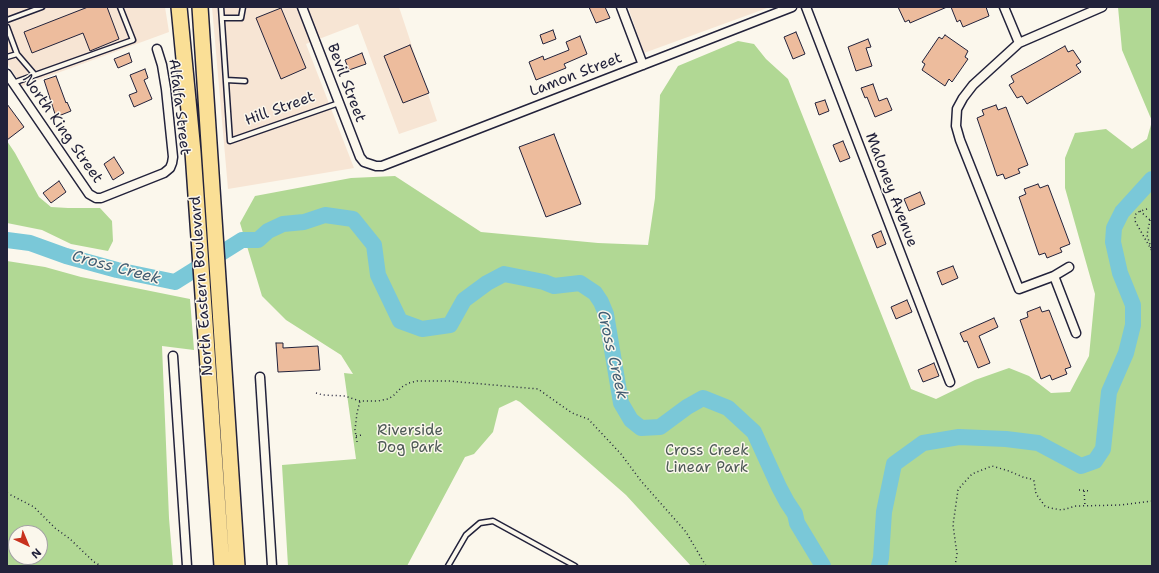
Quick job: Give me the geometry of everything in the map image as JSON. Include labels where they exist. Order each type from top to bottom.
[{"type":"highway","name":"North Eastern Boulevard","points":[[178,7],[193,152],[222,566]]},
{"type":"highway","name":"North Eastern Boulevard","points":[[200,7],[237,566]]},
{"type":"street","name":"Bevil Street","points":[[302,7],[360,157],[364,162],[370,165]]},
{"type":"street","points":[[621,7],[643,65]]},
{"type":"street","name":"Lamon Street","points":[[370,165],[382,166],[792,7]]},
{"type":"street","name":"Maloney Avenue","points":[[806,7],[950,382]]},
{"type":"street","points":[[1004,7],[1019,43]]},
{"type":"street","points":[[1069,266],[1054,276],[1019,289],[956,126],[957,109],[973,85],[1019,43],[1102,7]]},
{"type":"street","name":"Alfalfa Street","points":[[96,198],[101,198],[164,173],[170,168],[173,157],[166,89],[162,65],[157,49]]},
{"type":"street","name":"North King Street","points":[[7,74],[90,194],[96,198]]},
{"type":"street","points":[[1054,276],[1076,333]]},
{"type":"street","points":[[173,356],[187,566]]},
{"type":"street","points":[[260,377],[272,566]]},
{"type":"lane","points":[[7,20],[32,9],[42,7]]},
{"type":"lane","points":[[13,83],[133,40],[120,7]]},
{"type":"lane","points":[[221,7],[226,80],[245,81]]},
{"type":"lane","points":[[222,18],[241,18],[243,7]]},
{"type":"lane","points":[[7,27],[17,54],[35,75]]},
{"type":"lane","points":[[7,57],[17,54]]},
{"type":"lane","name":"Hill Street","points":[[226,80],[230,141],[339,102]]},
{"type":"lane","points":[[448,566],[466,535],[480,524],[493,521],[575,566]]},
{"type":"path","points":[[1147,209],[1140,211],[1135,216],[1135,221],[1152,251]]},
{"type":"path","points":[[1140,211],[1150,220]]},
{"type":"path","points":[[1152,218],[1150,220],[1147,235],[1152,251]]},
{"type":"path","points":[[316,393],[323,395],[345,396],[360,401],[378,401],[388,399],[402,387],[417,381],[449,381],[538,389],[572,413],[588,419],[686,532],[706,566]]},
{"type":"path","points":[[357,442],[355,422],[360,401]]},
{"type":"path","points":[[356,436],[362,435]]},
{"type":"path","points":[[955,566],[957,554],[953,525],[958,490],[972,474],[984,468],[992,466],[1034,481],[1036,494],[1045,506],[1050,508],[1062,510],[1076,506],[1121,505],[1152,501]]},
{"type":"path","points":[[1079,490],[1090,491]]},
{"type":"path","points":[[1084,491],[1085,506]]},
{"type":"path","points":[[7,493],[34,506],[55,528],[70,539],[94,562],[101,566]]},
{"type":"shaded area","points":[[7,7],[165,7],[169,32],[22,86],[7,63]]},
{"type":"shaded area","points":[[212,7],[399,7],[437,121],[399,134],[358,24],[306,44],[354,168],[228,189]]},
{"type":"shaded area","points":[[628,7],[770,7],[644,53]]},
{"type":"green space","points":[[1118,7],[1152,7],[1152,121],[1122,50]]},
{"type":"green space","points":[[738,41],[754,44],[766,59],[788,79],[911,389],[936,399],[975,380],[1009,368],[1029,376],[1051,393],[1070,392],[1089,356],[1095,294],[1065,188],[1065,158],[1075,133],[1106,129],[1132,149],[1147,139],[1152,121],[1152,566],[691,566],[626,495],[516,400],[499,408],[493,432],[474,454],[465,457],[407,566],[288,566],[282,465],[356,459],[344,373],[353,374],[341,355],[286,320],[262,296],[240,223],[255,196],[351,178],[395,176],[481,232],[598,243],[648,245],[655,198],[660,95],[678,66]]},
{"type":"green space","points":[[7,141],[39,197],[51,207],[100,208],[112,221],[113,241],[108,251],[71,244],[42,230],[7,223]]},
{"type":"green space","points":[[7,261],[45,267],[81,277],[190,299],[194,350],[162,346],[169,518],[173,566],[7,566]]},
{"type":"building","points":[[88,7],[107,7],[119,39],[90,51],[83,33],[32,53],[24,32]]},
{"type":"building","points":[[589,7],[605,7],[610,18],[596,23]]},
{"type":"building","points":[[898,7],[947,7],[910,23],[909,20],[905,22]]},
{"type":"building","points":[[951,7],[986,7],[989,16],[963,27],[960,20],[957,22]]},
{"type":"building","points":[[281,8],[306,68],[281,79],[256,18]]},
{"type":"building","points":[[553,30],[556,39],[543,44],[540,35]]},
{"type":"building","points":[[796,32],[805,54],[793,59],[784,37]]},
{"type":"building","points":[[945,35],[968,51],[965,57],[968,59],[952,82],[949,79],[945,86],[922,70],[925,64],[922,62],[939,37],[942,39]]},
{"type":"building","points":[[580,36],[587,54],[564,64],[566,68],[536,80],[529,62],[543,56],[544,60],[569,50],[566,42]]},
{"type":"building","points":[[868,39],[871,47],[866,48],[872,66],[856,71],[848,47]]},
{"type":"building","points":[[410,45],[429,93],[403,103],[384,56]]},
{"type":"building","points":[[1065,46],[1068,52],[1073,50],[1081,62],[1076,65],[1081,72],[1027,104],[1022,96],[1017,98],[1009,85],[1014,82],[1011,76]]},
{"type":"building","points":[[129,53],[132,62],[118,68],[114,59]]},
{"type":"building","points":[[362,53],[366,64],[349,70],[345,60]]},
{"type":"building","points":[[145,69],[148,78],[144,80],[152,99],[134,107],[129,95],[137,92],[130,75]]},
{"type":"building","points":[[56,76],[66,103],[67,102],[71,111],[56,117],[44,80]]},
{"type":"building","points":[[873,84],[879,101],[887,98],[892,110],[875,117],[867,97],[865,98],[861,88]]},
{"type":"building","points":[[825,100],[829,111],[819,115],[815,103]]},
{"type":"building","points":[[7,104],[24,127],[7,140]]},
{"type":"building","points":[[996,105],[998,110],[1006,107],[1028,165],[1018,169],[1020,173],[1005,179],[1003,174],[997,176],[977,118],[984,115],[982,110]]},
{"type":"building","points":[[554,134],[581,204],[546,217],[519,147]]},
{"type":"building","points":[[843,141],[850,158],[840,162],[833,145]]},
{"type":"building","points":[[114,157],[124,173],[113,180],[104,164]]},
{"type":"building","points":[[59,181],[66,192],[51,203],[43,193]]},
{"type":"building","points":[[1038,184],[1040,188],[1048,185],[1070,244],[1060,248],[1062,252],[1047,258],[1045,253],[1039,255],[1019,197],[1026,194],[1024,189]]},
{"type":"building","points":[[920,192],[925,204],[909,211],[904,199]]},
{"type":"building","points":[[881,231],[886,244],[877,248],[872,235]]},
{"type":"building","points":[[953,266],[958,278],[942,285],[937,272]]},
{"type":"building","points":[[907,300],[912,312],[896,319],[891,307]]},
{"type":"building","points":[[1040,307],[1042,312],[1049,310],[1071,367],[1065,369],[1067,374],[1052,380],[1050,375],[1041,379],[1020,320],[1028,317],[1027,312]]},
{"type":"building","points":[[994,318],[998,327],[979,336],[990,363],[978,368],[967,341],[964,342],[960,333]]},
{"type":"building","points":[[276,343],[283,343],[283,348],[318,346],[320,370],[278,372]]},
{"type":"building","points":[[934,363],[939,376],[923,382],[918,370]]},
{"type":"waterway","name":"Cross Creek","points":[[879,566],[881,558],[884,512],[894,464],[923,443],[959,437],[1006,439],[1038,443],[1081,466],[1095,461],[1103,449],[1109,392],[1126,353],[1133,325],[1133,305],[1120,273],[1113,242],[1114,228],[1122,212],[1152,179]]},
{"type":"waterway","name":"Cross Creek","points":[[7,240],[30,243],[66,256],[117,270],[175,282],[242,240],[258,240],[268,231],[283,224],[304,222],[325,215],[353,219],[374,245],[378,275],[400,321],[422,329],[450,325],[464,300],[487,283],[504,274],[544,282],[554,286],[580,283],[595,293],[606,314],[621,403],[631,420],[641,428],[660,427],[687,407],[703,398],[728,408],[754,432],[779,487],[795,514],[797,523],[823,566]]},
{"type":"park label","name":"Riverside Dog Park","points":[[410,440]]},
{"type":"park label","name":"Cross Creek Linear Park","points":[[707,460]]}]
